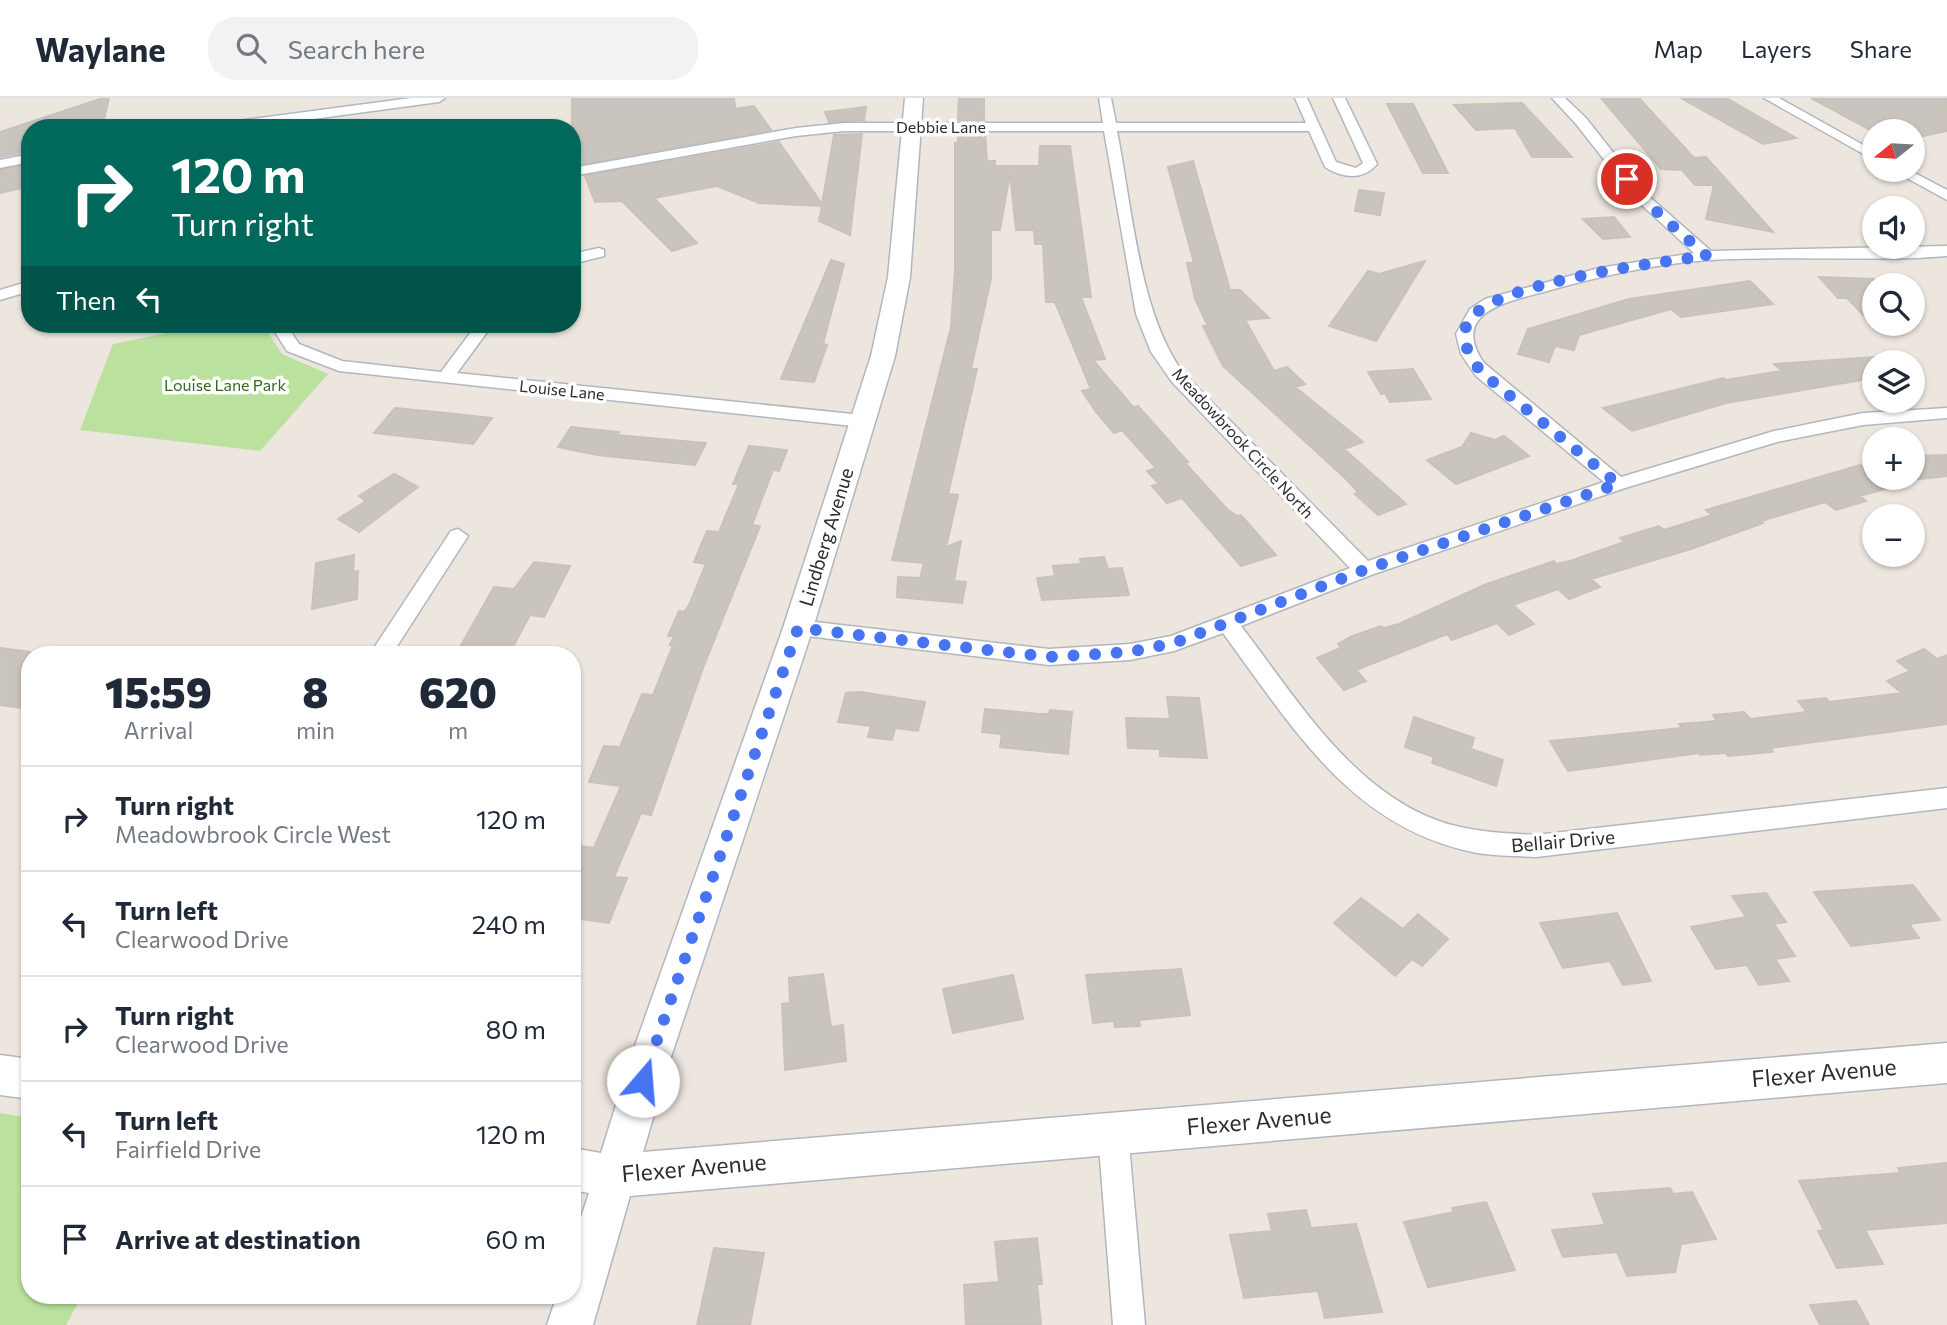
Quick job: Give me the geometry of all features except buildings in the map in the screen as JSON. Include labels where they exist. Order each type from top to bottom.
[{"type":"street","points":[[274,118],[439,98]]},
{"type":"street","name":"Meadowbrook Circle North","points":[[1105,98],[1129,218],[1144,314],[1159,352],[1178,378],[1364,570]]},
{"type":"street","points":[[1300,98],[1330,164],[1353,172],[1368,169],[1370,164],[1339,98]]},
{"type":"street","points":[[1558,98],[1581,121],[1640,196],[1707,256]]},
{"type":"street","points":[[1770,98],[1862,149]]},
{"type":"street","name":"Debbie Lane","points":[[581,170],[913,112],[1110,128],[1313,127]]},
{"type":"street","name":"Lindberg Avenue","points":[[581,1288],[650,1057],[798,628],[862,421],[895,302],[913,112]]},
{"type":"street","points":[[0,164],[21,160]]},
{"type":"street","points":[[1921,182],[1947,196]]},
{"type":"street","points":[[1618,484],[1482,373],[1466,345],[1468,321],[1492,302],[1570,279],[1707,256],[1947,251]]},
{"type":"street","points":[[581,257],[599,253]]},
{"type":"street","points":[[0,295],[21,289]]},
{"type":"street","name":"Louise Lane","points":[[284,333],[293,346],[313,358],[369,371],[862,421]]},
{"type":"street","points":[[445,378],[478,333]]},
{"type":"street","points":[[798,628],[1049,657],[1130,652],[1174,643],[1364,570],[1618,484],[1826,425],[1947,413]]},
{"type":"street","points":[[386,646],[458,536]]},
{"type":"street","name":"Bellair Drive","points":[[1228,624],[1342,772],[1368,796],[1399,816],[1463,841],[1500,847],[1536,846],[1947,798]]},
{"type":"street","name":"Flexer Avenue","points":[[581,1170],[614,1175],[1947,1063]]},
{"type":"street","points":[[0,1074],[21,1078]]},
{"type":"street","points":[[1113,1133],[1129,1325]]},
{"type":"street","name":"Lindberg Avenue","points":[[570,1325],[576,1304]]},
{"type":"green space","name":"Louise Lane Park","points":[[167,333],[269,333],[282,354],[328,374],[260,451],[80,430],[113,344]]},
{"type":"green space","points":[[0,1113],[21,1116],[21,1304],[77,1304],[66,1325],[0,1325]]},
{"type":"route","points":[[643,1081],[798,628],[1049,657],[1130,652],[1174,643],[1364,570],[1618,484],[1482,373],[1471,359],[1465,333],[1468,321],[1479,310],[1505,297],[1614,269],[1707,256],[1640,196],[1627,179]]}]
